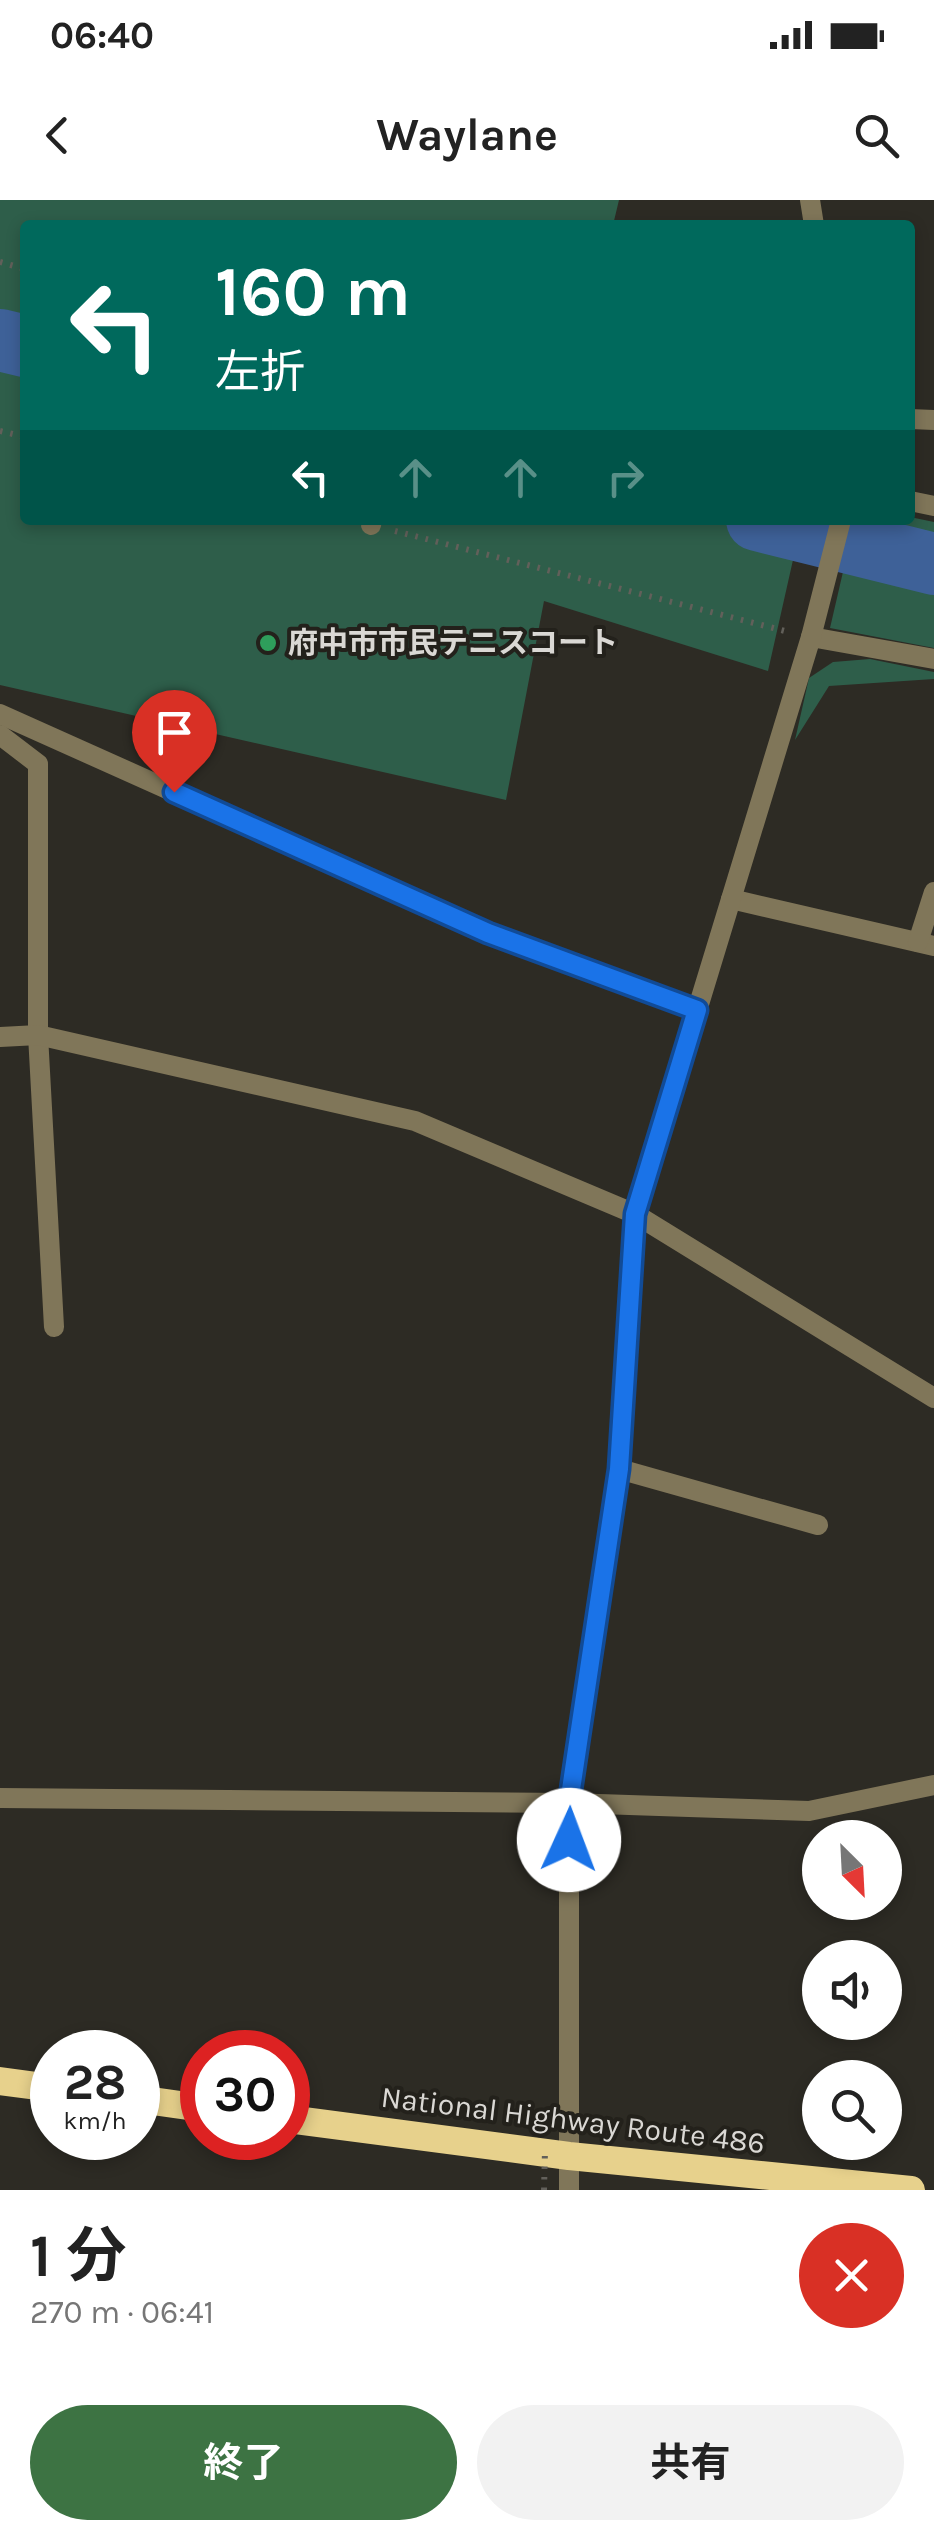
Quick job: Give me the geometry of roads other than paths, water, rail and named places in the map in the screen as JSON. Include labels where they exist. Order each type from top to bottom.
[{"type":"highway","points":[[0,2082],[30,2085]]},
{"type":"highway","name":"National Highway Route 486","points":[[310,2122],[557,2153],[911,2190]]},
{"type":"street","points":[[569,2190],[557,2153],[569,1803],[619,1469],[635,1214],[811,637],[839,525]]},
{"type":"street","points":[[811,637],[934,659]]},
{"type":"street","points":[[0,714],[488,933],[697,1010]]},
{"type":"street","points":[[0,735],[38,764],[38,1036],[54,1326]]},
{"type":"street","points":[[731,900],[926,944],[934,892]]},
{"type":"street","points":[[0,1037],[38,1036],[414,1121],[635,1214],[934,1398]]},
{"type":"street","points":[[619,1469],[818,1525]]},
{"type":"street","points":[[0,1798],[569,1803],[809,1811],[934,1786]]},
{"type":"waterway","points":[[0,340],[20,345]]},
{"type":"waterway","points":[[777,525],[934,564]]},
{"type":"place","name":"府中市市民テニスコート","points":[[268,643]]}]
